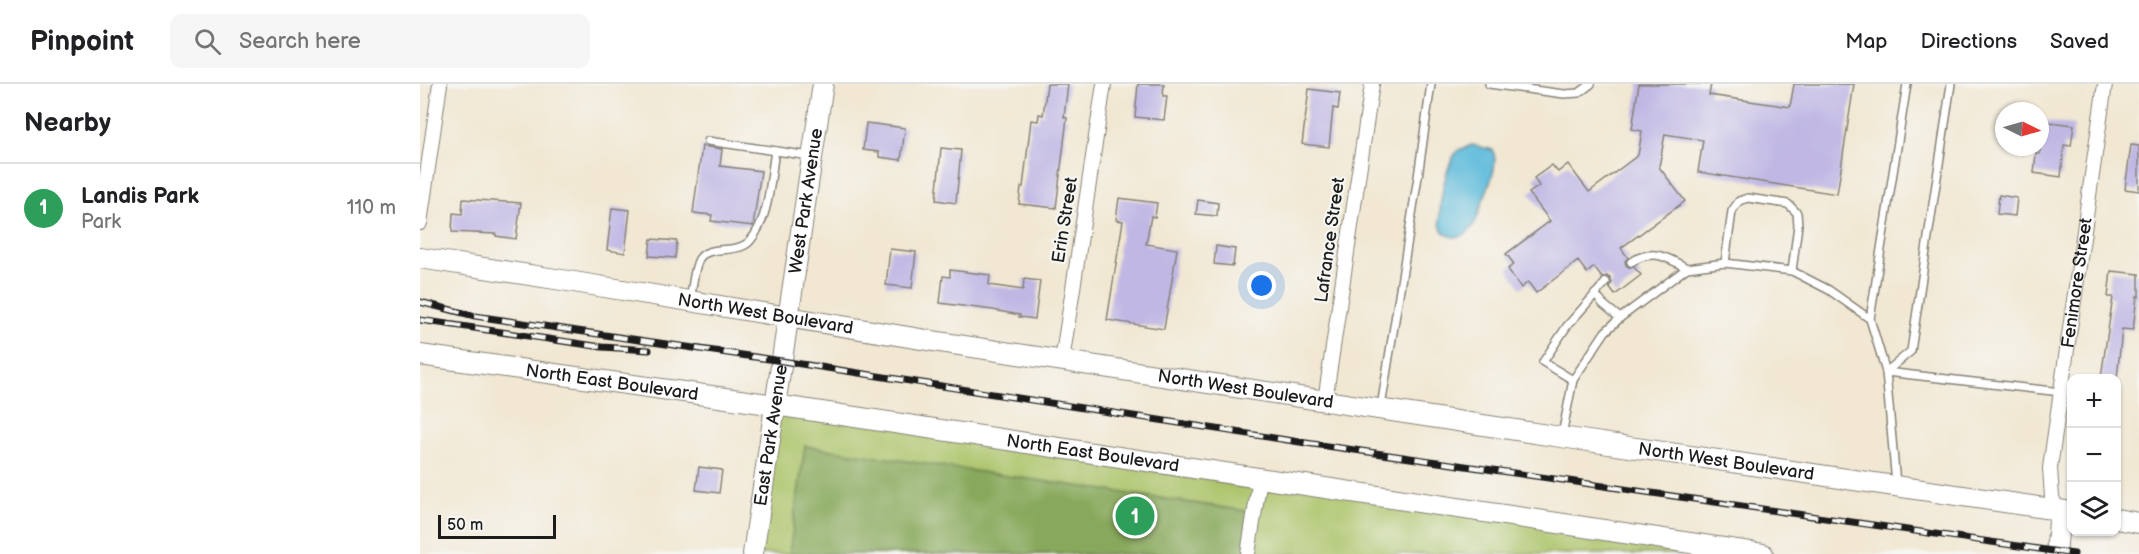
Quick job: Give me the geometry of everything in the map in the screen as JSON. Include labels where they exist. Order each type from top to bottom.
[{"type":"main road","name":"West Park Avenue","points":[[788,317],[823,84]]},
{"type":"main road","name":"North West Boulevard","points":[[420,258],[1062,361],[2064,511]]},
{"type":"main road","name":"East Park Avenue","points":[[753,554],[788,317]]},
{"type":"main road","name":"North East Boulevard","points":[[420,355],[775,405],[1763,554]]},
{"type":"main road","name":"Fenimore Street","points":[[2056,554],[2059,522],[2064,511]]},
{"type":"main road","points":[[2121,520],[2139,523]]},
{"type":"street","points":[[420,223],[440,84]]},
{"type":"street","name":"Erin Street","points":[[1062,361],[1104,84]]},
{"type":"street","name":"Lafrance Street","points":[[1325,401],[1372,84]]},
{"type":"street","name":"Fenimore Street","points":[[2064,511],[2052,497],[2050,468],[2105,84]]},
{"type":"street","points":[[1248,554],[1260,478]]},
{"type":"lane","points":[[1381,410],[1431,84]]},
{"type":"lane","points":[[1489,84],[1564,94],[1579,93],[1591,84]]},
{"type":"lane","points":[[1896,486],[1886,372],[1870,319],[1907,84]]},
{"type":"lane","points":[[1886,372],[1911,351],[1951,84]]},
{"type":"lane","points":[[708,141],[812,157]]},
{"type":"lane","points":[[690,301],[699,260],[704,253],[738,248],[749,242],[756,230],[767,201],[775,151]]},
{"type":"lane","points":[[1725,263],[1732,211],[1739,201],[1748,198],[1788,204],[1797,213],[1798,225],[1792,272]]},
{"type":"lane","points":[[1631,262],[1641,256],[1660,255],[1687,268]]},
{"type":"lane","points":[[1561,437],[1573,380],[1605,332],[1620,318],[1687,268],[1725,263],[1792,272],[1829,290],[1870,319]]},
{"type":"lane","points":[[1573,380],[1543,362],[1567,326],[1606,282]]},
{"type":"lane","points":[[1595,294],[1620,318]]},
{"type":"lane","points":[[1886,372],[2061,392]]},
{"type":"green space","points":[[775,405],[1763,554],[753,554]]},
{"type":"green space","points":[[805,446],[1253,512],[1247,554],[789,554]]},
{"type":"water","points":[[1472,145],[1493,150],[1494,168],[1474,224],[1466,234],[1454,237],[1442,230],[1440,223],[1443,188],[1454,156],[1459,150]]},
{"type":"building","points":[[1047,84],[1068,84],[1064,117],[1067,118],[1056,208],[1019,204],[1031,120],[1038,121],[1039,114],[1043,115]]},
{"type":"building","points":[[1138,84],[1164,84],[1163,96],[1167,96],[1164,120],[1135,117]]},
{"type":"building","points":[[1639,84],[1711,84],[1709,95],[1790,107],[1794,84],[1854,84],[1837,194],[1698,172],[1703,140],[1665,134],[1659,167],[1685,201],[1621,248],[1628,258],[1625,261],[1626,265],[1630,268],[1634,267],[1641,275],[1615,295],[1609,287],[1612,283],[1610,278],[1607,276],[1602,278],[1594,267],[1587,273],[1578,261],[1536,293],[1528,282],[1521,288],[1508,269],[1514,264],[1506,254],[1550,221],[1529,193],[1539,186],[1534,178],[1552,165],[1558,172],[1568,164],[1589,192],[1638,155],[1642,131],[1632,129]]},
{"type":"building","points":[[1309,89],[1340,93],[1338,109],[1333,108],[1329,147],[1302,144]]},
{"type":"building","points":[[2049,122],[2074,125],[2071,146],[2064,145],[2061,177],[2034,173],[2036,156],[2049,156]]},
{"type":"building","points":[[866,123],[905,128],[901,160],[879,157],[879,152],[863,150]]},
{"type":"building","points":[[2131,145],[2139,146],[2139,191],[2125,189]]},
{"type":"building","points":[[702,146],[722,149],[720,166],[761,171],[753,226],[711,221],[712,215],[693,213]]},
{"type":"building","points":[[941,148],[961,150],[956,203],[936,200]]},
{"type":"building","points":[[1999,195],[2017,198],[2015,216],[1997,214]]},
{"type":"building","points":[[1119,198],[1157,203],[1155,217],[1151,216],[1146,244],[1177,249],[1164,329],[1107,320],[1123,221],[1116,220]]},
{"type":"building","points":[[463,199],[521,203],[516,239],[496,236],[496,234],[452,232],[453,213],[462,214]]},
{"type":"building","points":[[1198,200],[1218,203],[1217,216],[1196,214]]},
{"type":"building","points":[[612,208],[630,210],[625,253],[607,250]]},
{"type":"building","points":[[651,239],[677,241],[675,258],[649,256]]},
{"type":"building","points":[[1216,246],[1235,249],[1233,266],[1214,264]]},
{"type":"building","points":[[890,249],[916,252],[912,288],[886,285]]},
{"type":"building","points":[[950,270],[990,275],[989,285],[1023,290],[1024,279],[1040,281],[1035,319],[993,310],[940,303],[943,276],[950,277]]},
{"type":"building","points":[[2111,271],[2139,274],[2139,297],[2137,296],[2133,330],[2122,329],[2118,374],[2101,374],[2113,297],[2108,297]]},
{"type":"building","points":[[699,467],[722,470],[719,493],[696,490]]},
{"type":"railway","points":[[420,302],[475,316],[782,361],[1306,443],[2074,554]]},
{"type":"railway","points":[[420,320],[602,347],[649,350]]},
{"type":"place","name":"Landis Park","points":[[1135,516]]}]
